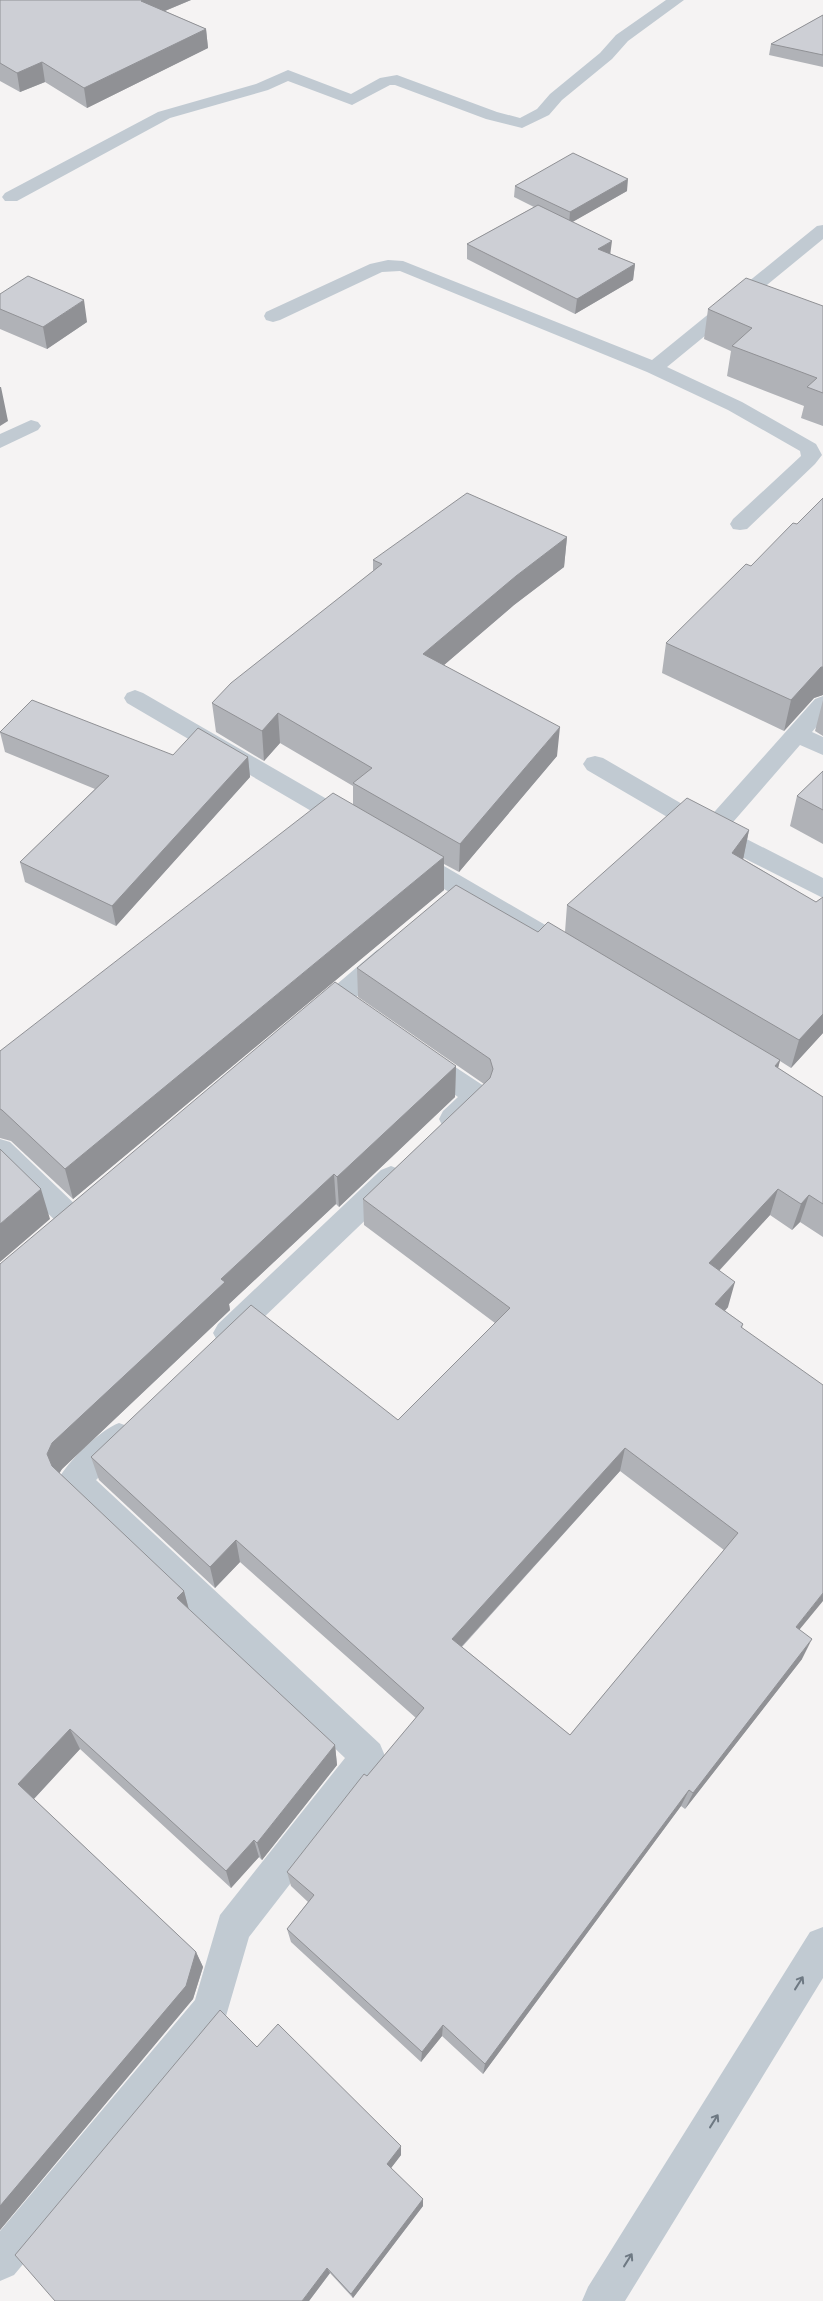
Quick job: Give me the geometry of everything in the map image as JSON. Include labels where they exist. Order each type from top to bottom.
[{"type":"street","points":[[11,196],[102,150],[164,115],[262,86],[288,75],[352,100],[386,81],[398,80],[492,116],[522,122],[543,112],[556,97],[606,56],[622,38],[676,0]]},
{"type":"street","points":[[654,368],[823,230]]},
{"type":"street","points":[[272,316],[376,268],[388,265],[403,266],[654,368],[735,406],[809,448],[812,455],[808,460],[740,524]]},
{"type":"street","points":[[0,442],[31,426]]},
{"type":"street","points":[[135,698],[313,812],[380,840],[576,955]]},
{"type":"street","points":[[710,831],[823,704]]},
{"type":"street","points":[[797,734],[823,747]]},
{"type":"street","points":[[594,764],[710,831],[823,889]]},
{"type":"street","points":[[444,907],[465,889]]},
{"type":"street","points":[[302,1029],[350,1008],[401,944]]},
{"type":"street","points":[[211,1350],[477,1096],[403,1045]]},
{"type":"street","points":[[0,1150],[80,1212],[51,1238]]},
{"type":"street","points":[[0,2261],[212,2010],[233,1928],[368,1756],[74,1480],[139,1418]]},
{"type":"street","points":[[602,2301],[823,1946]]},
{"type":"building","points":[[0,0],[143,0],[141,1],[206,29],[84,88],[42,62],[17,73],[0,63]]},
{"type":"building","points":[[823,15],[823,55],[771,44]]},
{"type":"building","points":[[573,153],[628,179],[570,212],[515,186]]},
{"type":"building","points":[[538,205],[612,241],[598,249],[635,264],[577,299],[467,244]]},
{"type":"building","points":[[28,276],[84,300],[43,327],[0,309],[0,294]]},
{"type":"building","points":[[746,278],[823,306],[823,393],[807,387],[817,378],[732,346],[752,328],[708,309]]},
{"type":"building","points":[[467,493],[567,537],[516,576],[423,654],[560,727],[460,844],[353,783],[372,768],[278,713],[262,731],[212,703],[231,683],[382,564],[373,560]]},
{"type":"building","points":[[823,498],[823,667],[791,700],[666,643],[746,564],[751,566],[793,523],[797,524]]},
{"type":"building","points":[[32,700],[173,755],[198,728],[248,757],[112,906],[20,862],[109,776],[0,732]]},
{"type":"building","points":[[823,771],[823,810],[797,796]]},
{"type":"building","points":[[333,793],[444,857],[65,1169],[0,1109],[0,1051]]},
{"type":"building","points":[[687,798],[749,830],[732,853],[816,902],[823,897],[823,1014],[799,1040],[567,905]]},
{"type":"building","points":[[456,885],[538,932],[548,922],[780,1060],[775,1066],[823,1097],[823,1204],[809,1195],[801,1204],[778,1189],[709,1263],[735,1282],[715,1304],[743,1324],[741,1327],[823,1385],[823,1593],[796,1627],[812,1639],[693,1793],[689,1790],[485,2064],[443,2025],[422,2052],[287,1929],[314,1895],[287,1872],[364,1774],[367,1776],[424,1708],[236,1540],[210,1567],[91,1457],[251,1305],[398,1420],[510,1308],[363,1199],[490,1078],[493,1069],[490,1059],[357,968]],"holes":[[[625,1448],[738,1533],[570,1735],[452,1639]]]},
{"type":"building","points":[[335,982],[456,1066],[337,1177],[334,1174],[221,1279],[225,1282],[52,1443],[47,1454],[52,1466],[184,1591],[177,1598],[335,1745],[257,1843],[254,1840],[226,1871],[70,1729],[18,1784],[196,1952],[186,1986],[0,2206],[0,1264]]},
{"type":"building","points":[[0,1149],[41,1189],[0,1224]]},
{"type":"building","points":[[220,2010],[257,2047],[278,2024],[401,2146],[387,2164],[423,2199],[351,2294],[327,2268],[302,2301],[55,2301],[15,2255]]}]
